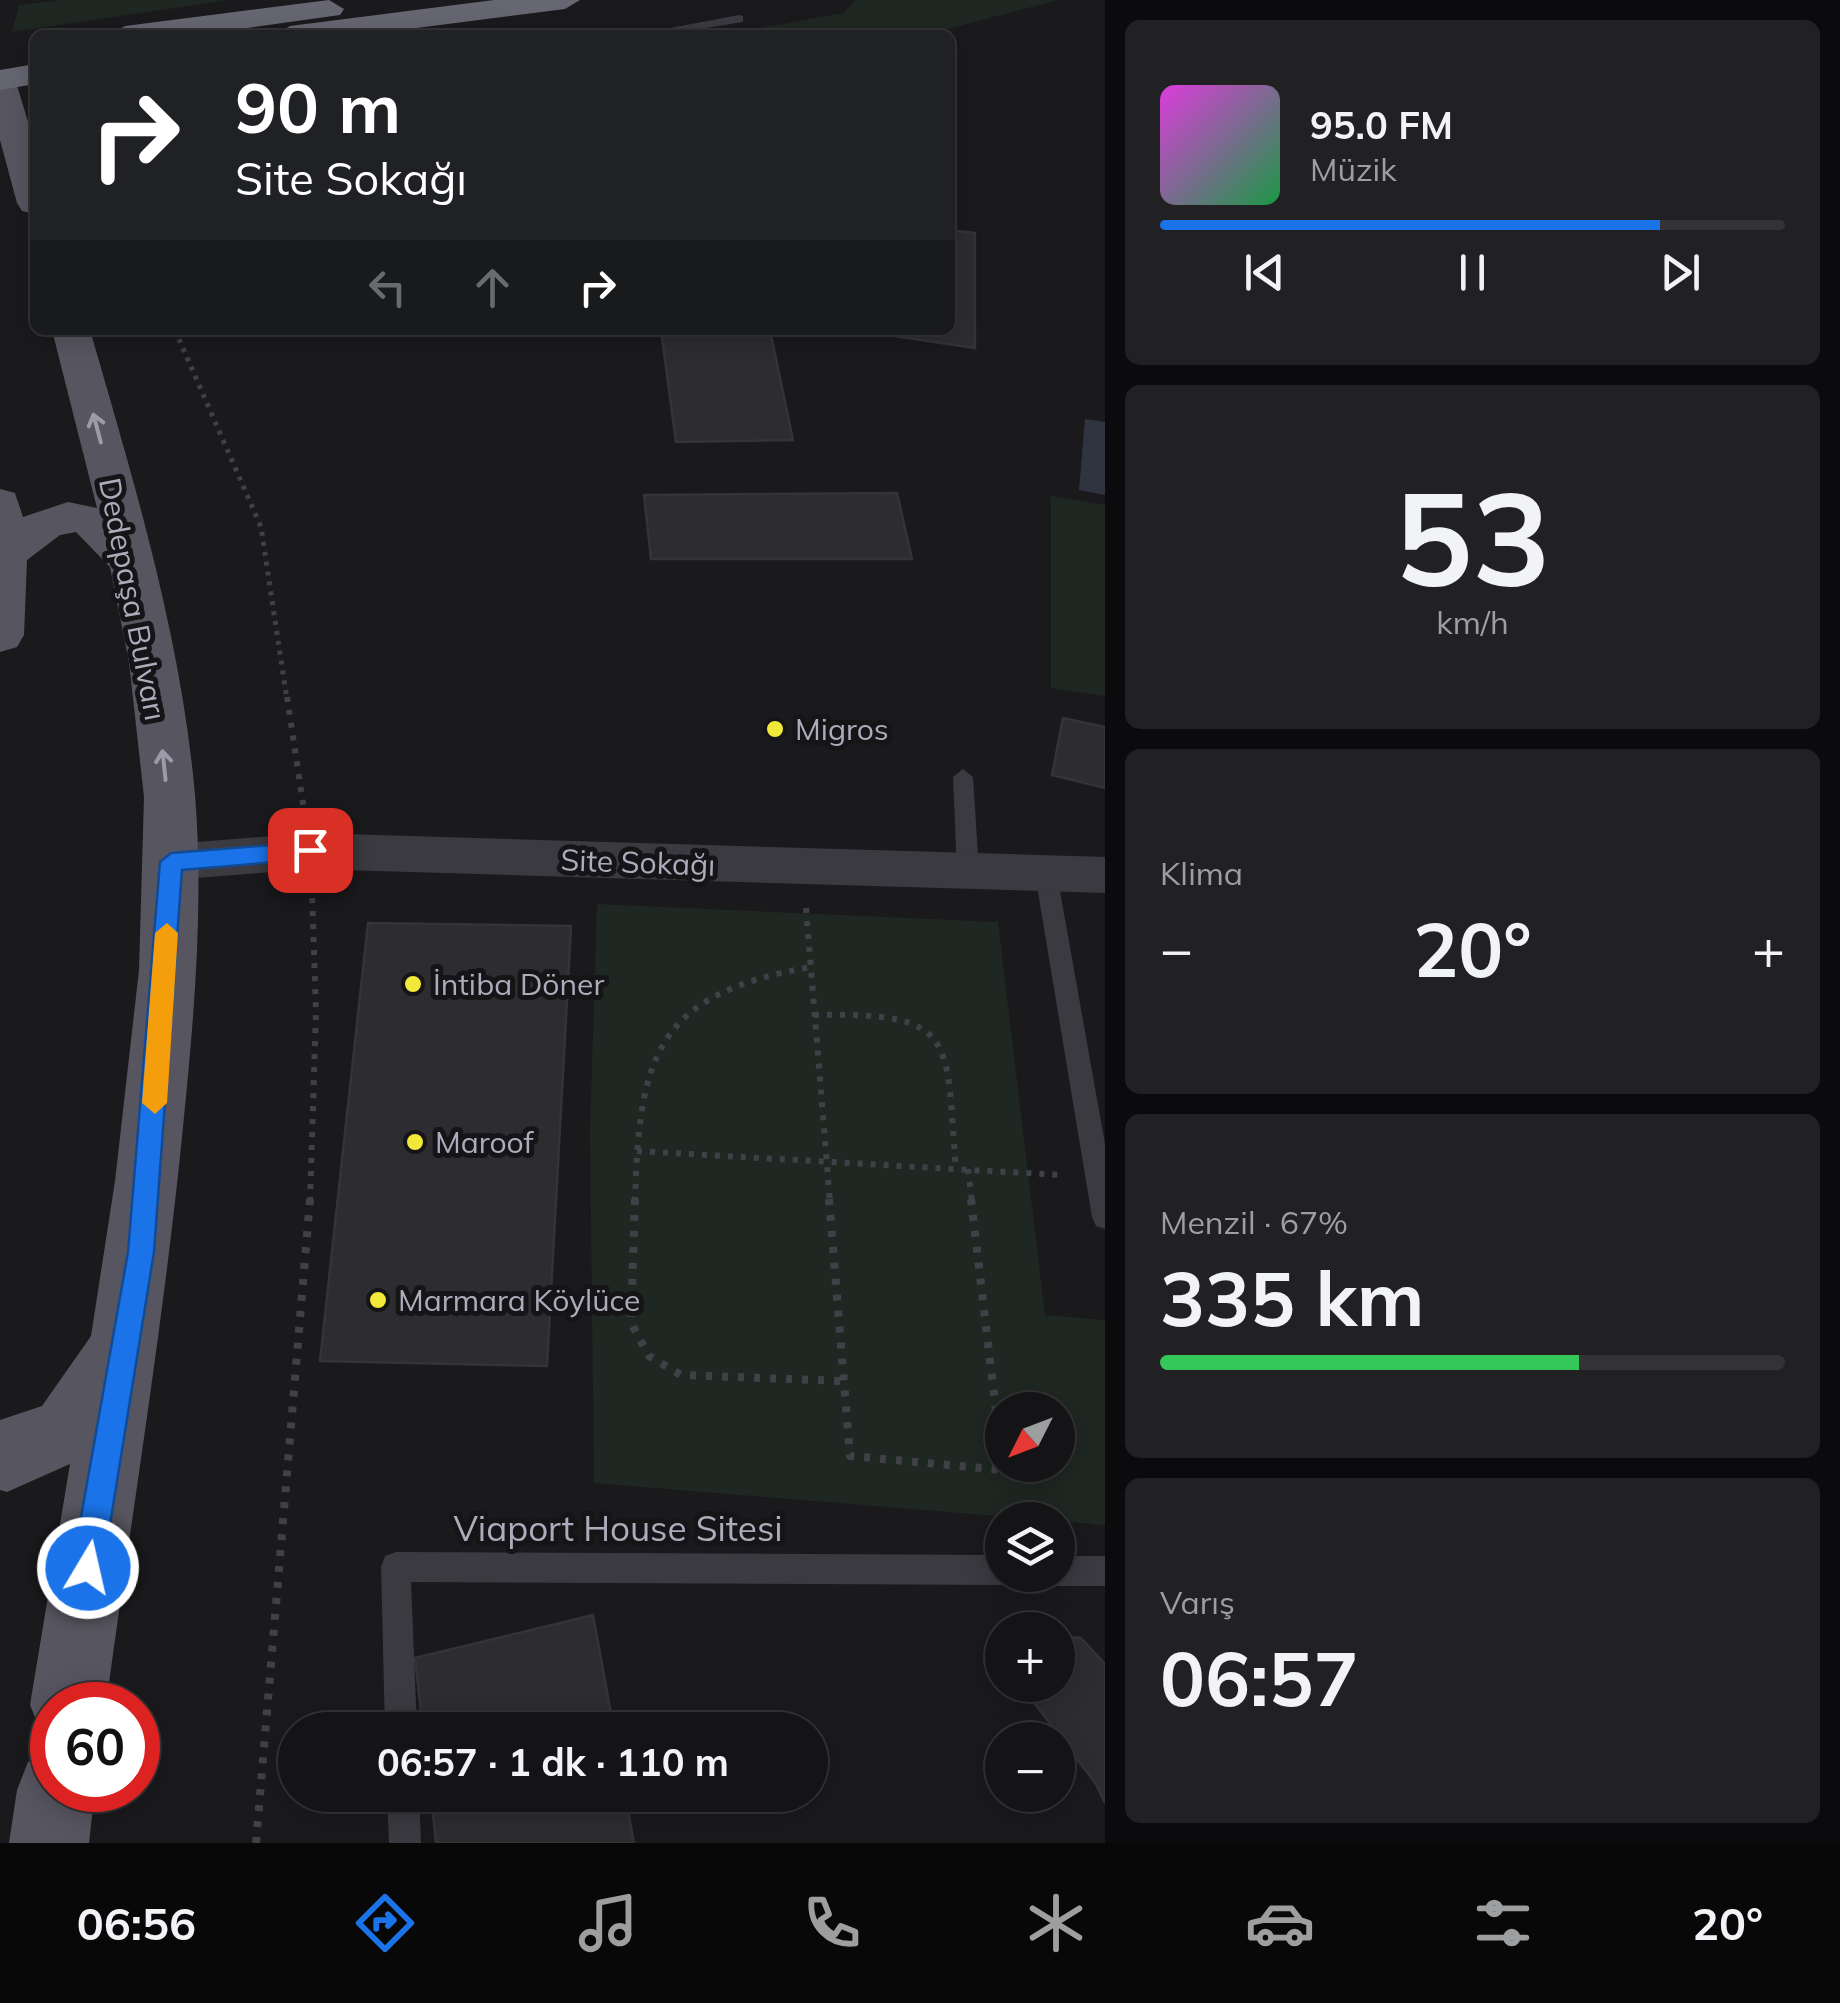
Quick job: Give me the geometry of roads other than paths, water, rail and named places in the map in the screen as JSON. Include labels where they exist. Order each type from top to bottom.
[{"type":"highway","points":[[164,30],[396,0]]},
{"type":"highway","points":[[329,30],[565,0]]},
{"type":"highway","points":[[0,79],[26,55]]},
{"type":"main road","points":[[0,79],[30,177]]},
{"type":"main road","name":"Dedepaşa Bulvarı","points":[[71,1682],[121,1353],[141,1252],[171,862],[165,769],[150,655],[72,335]]},
{"type":"main road","points":[[0,502],[5,556],[0,620]]},
{"type":"main road","points":[[5,556],[24,537],[66,518],[91,522],[127,557]]},
{"type":"main road","points":[[0,1455],[7,1457],[66,1430],[121,1353]]},
{"type":"main road","points":[[49,1843],[53,1812]]},
{"type":"street","name":"Site Sokağı","points":[[171,862],[310,850],[1105,875]]},
{"type":"lane","points":[[668,30],[739,18]]},
{"type":"lane","points":[[963,777],[968,871]]},
{"type":"lane","points":[[1046,874],[1105,1217]]},
{"type":"lane","name":"Viaport House Sitesi","points":[[400,1712],[396,1568],[985,1570]]},
{"type":"lane","points":[[1075,1571],[1105,1572]]},
{"type":"lane","points":[[404,1812],[405,1843]]},
{"type":"water","points":[[1085,419],[1105,422],[1105,495],[1079,490]]},
{"type":"place","name":"Migros","points":[[775,729]]},
{"type":"place","name":"İntiba Döner","points":[[413,984]]},
{"type":"place","name":"Maroof","points":[[415,1142]]},
{"type":"place","name":"Marmara Köylüce","points":[[378,1300]]}]
